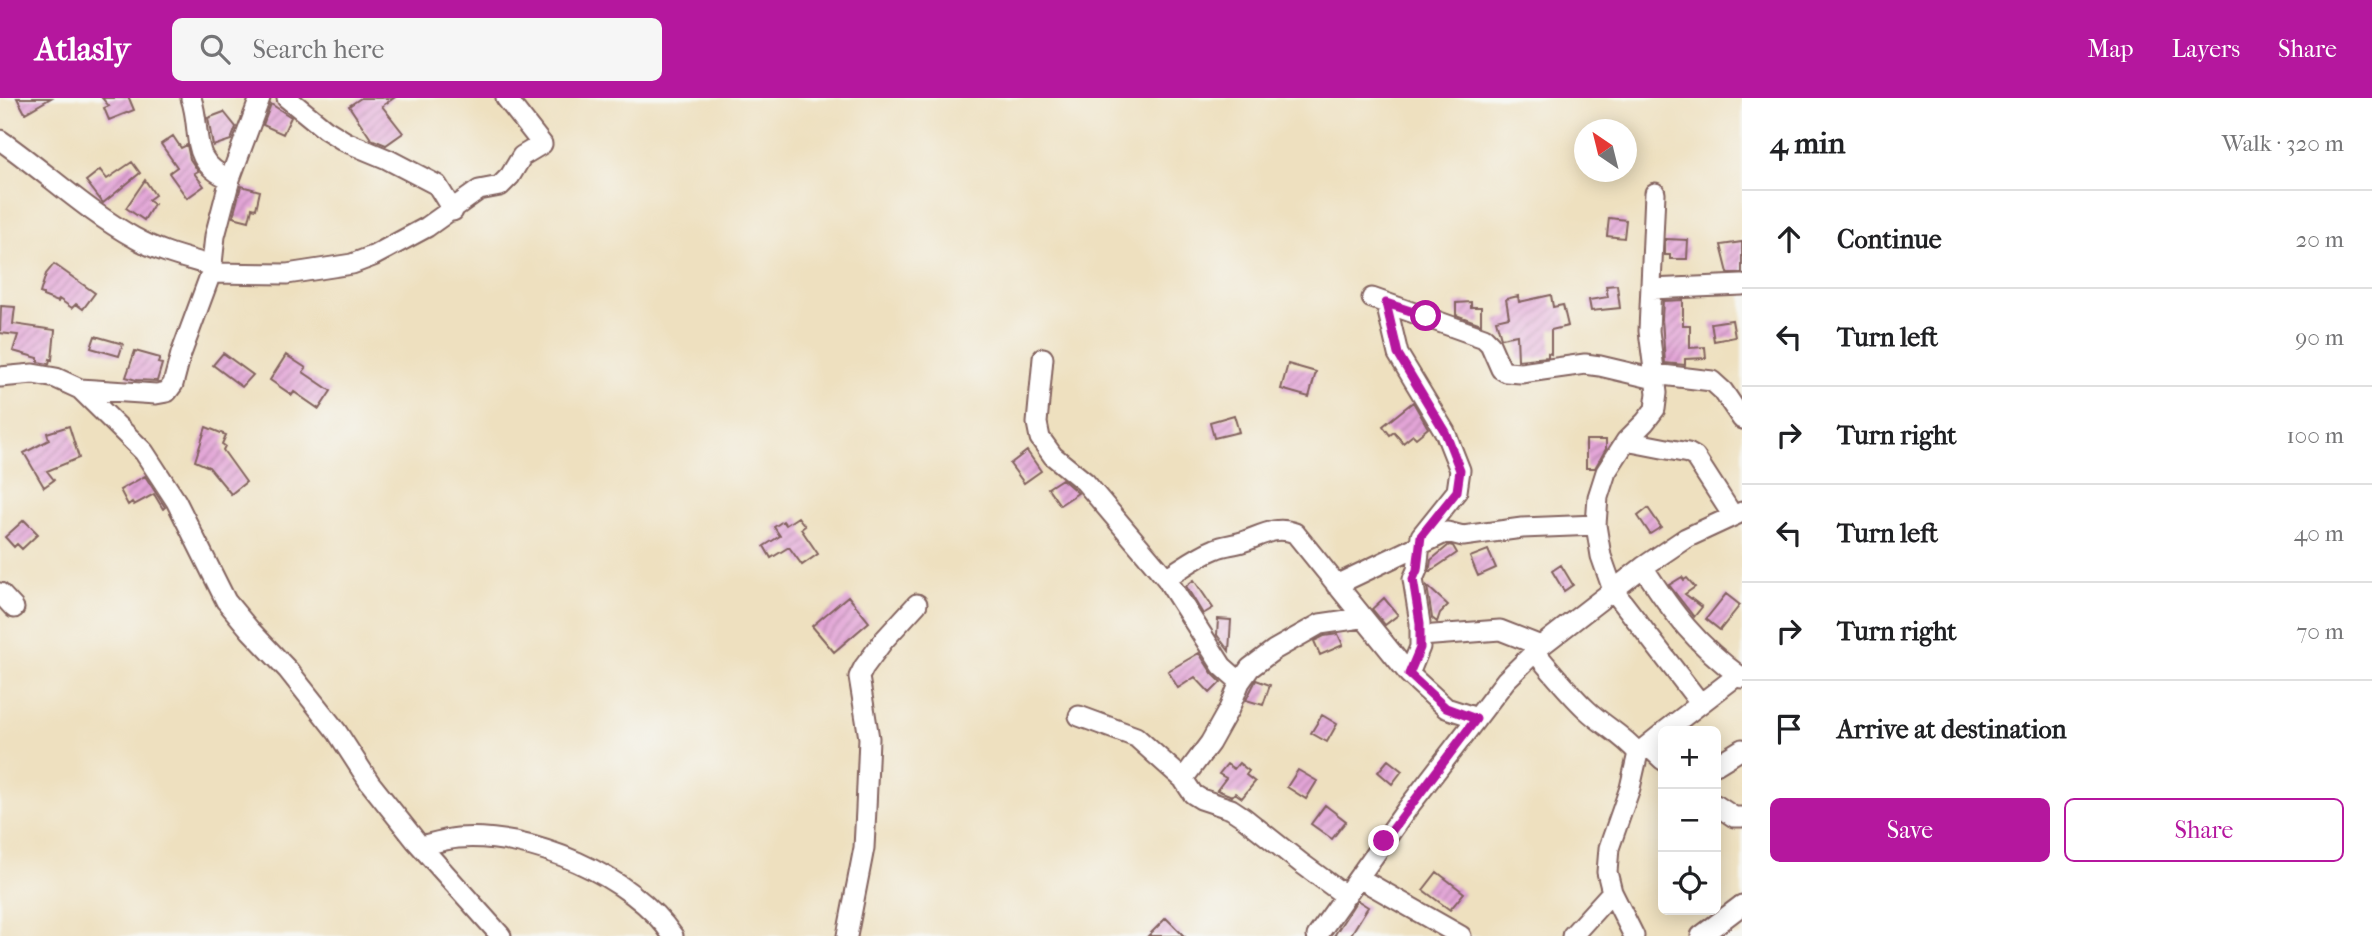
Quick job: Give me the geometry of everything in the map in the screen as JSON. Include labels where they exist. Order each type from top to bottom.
[{"type":"street","points":[[191,98],[197,145],[210,167],[230,179]]},
{"type":"street","points":[[80,389],[156,394],[171,389],[211,269],[215,236],[230,179],[260,98]]},
{"type":"street","points":[[0,140],[121,230],[168,253],[211,269],[287,274],[352,264],[403,240],[453,211],[480,190],[500,186],[510,176],[522,156],[542,144],[506,98]]},
{"type":"street","points":[[291,99],[325,130],[437,185],[453,211]]},
{"type":"street","points":[[1655,193],[1649,331],[1657,393],[1655,409],[1626,441],[1601,483],[1596,525],[1601,556],[1613,590],[1700,702]]},
{"type":"street","points":[[1651,289],[1742,285]]},
{"type":"street","points":[[1409,674],[1420,648],[1421,636],[1413,579],[1421,536],[1457,491],[1460,470],[1445,432],[1398,354],[1379,301],[1484,338],[1490,344],[1501,369],[1506,372],[1521,373],[1585,365],[1654,376],[1712,381],[1723,391],[1742,419]]},
{"type":"street","points":[[1043,358],[1037,423],[1041,438],[1053,456],[1085,482],[1166,579],[1222,666],[1240,682]]},
{"type":"street","points":[[0,377],[33,374],[56,378],[80,389],[144,452],[176,501],[226,601],[296,680],[337,732],[370,783],[421,846],[501,936]]},
{"type":"street","points":[[1320,935],[1407,809],[1506,680],[1538,649],[1643,567],[1686,538],[1738,514],[1695,457],[1688,453],[1626,441]]},
{"type":"street","points":[[1336,585],[1447,532],[1463,536],[1543,526],[1596,525]]},
{"type":"street","points":[[1166,579],[1215,549],[1276,529],[1295,533],[1409,674],[1446,708],[1476,719]]},
{"type":"street","points":[[1643,567],[1690,635],[1740,677],[1700,702],[1671,726]]},
{"type":"street","points":[[0,593],[14,608]]},
{"type":"street","points":[[847,936],[864,848],[866,809],[868,729],[859,677],[884,640],[917,604]]},
{"type":"street","points":[[1183,779],[1210,743],[1240,682],[1251,668],[1273,650],[1320,624],[1362,618]]},
{"type":"street","points":[[1421,636],[1500,630],[1538,649],[1568,691],[1590,713],[1626,739],[1658,757]]},
{"type":"street","points":[[1079,716],[1136,737],[1183,779],[1193,794],[1237,813],[1346,896]]},
{"type":"street","points":[[1633,936],[1612,892],[1607,872],[1608,848],[1643,749],[1658,737]]},
{"type":"street","points":[[1721,762],[1742,749]]},
{"type":"street","points":[[1721,808],[1734,817],[1742,817]]},
{"type":"street","points":[[421,846],[458,838],[486,839],[514,842],[565,857],[644,903],[673,936]]},
{"type":"street","points":[[1359,878],[1461,936]]},
{"type":"street","points":[[1573,936],[1612,892]]},
{"type":"street","points":[[1700,936],[1742,905]]},
{"type":"building","points":[[17,98],[51,98],[25,113]]},
{"type":"building","points":[[102,98],[129,98],[134,110],[109,120],[104,108],[109,106]]},
{"type":"building","points":[[361,98],[394,98],[382,106],[403,133],[386,145],[371,139],[349,106]]},
{"type":"building","points":[[271,104],[291,117],[283,134],[263,125]]},
{"type":"building","points":[[224,112],[236,127],[231,140],[213,146],[208,118]]},
{"type":"building","points":[[173,136],[181,148],[187,145],[190,159],[198,171],[194,173],[204,186],[187,198],[169,173],[177,167],[161,144]]},
{"type":"building","points":[[132,162],[140,173],[103,203],[86,181],[100,170],[107,179]]},
{"type":"building","points":[[145,180],[155,195],[148,200],[154,204],[144,220],[126,208]]},
{"type":"building","points":[[241,186],[260,191],[256,209],[252,208],[249,221],[233,217]]},
{"type":"building","points":[[1609,218],[1626,220],[1624,238],[1607,236]]},
{"type":"building","points":[[1665,239],[1688,240],[1687,259],[1670,259],[1670,255],[1665,255]]},
{"type":"building","points":[[1742,242],[1742,273],[1728,273],[1721,245]]},
{"type":"building","points":[[54,264],[95,293],[83,309],[76,304],[72,308],[59,299],[58,302],[40,293],[46,274]]},
{"type":"building","points":[[1617,285],[1620,308],[1591,311],[1589,300],[1608,297],[1606,286]]},
{"type":"building","points":[[1551,295],[1553,307],[1563,305],[1568,326],[1551,330],[1551,354],[1548,353],[1548,357],[1518,360],[1517,335],[1501,338],[1496,320],[1509,317],[1506,299],[1518,296],[1519,302]]},
{"type":"building","points":[[1683,300],[1683,325],[1690,325],[1690,348],[1705,347],[1706,358],[1685,359],[1685,365],[1665,363],[1663,301]]},
{"type":"building","points":[[1471,302],[1471,307],[1481,307],[1481,324],[1456,315],[1456,303]]},
{"type":"building","points":[[1,306],[15,307],[13,324],[55,330],[52,360],[50,359],[49,364],[13,351],[18,335],[0,333]]},
{"type":"building","points":[[1732,320],[1735,337],[1714,341],[1711,323]]},
{"type":"building","points":[[95,336],[123,344],[119,356],[91,348]]},
{"type":"building","points":[[135,351],[160,358],[158,363],[162,364],[157,381],[126,377]]},
{"type":"building","points":[[223,353],[253,375],[242,387],[213,365]]},
{"type":"building","points":[[286,355],[306,368],[303,372],[331,391],[319,409],[270,380]]},
{"type":"building","points":[[1288,364],[1316,372],[1309,397],[1281,389]]},
{"type":"building","points":[[1413,402],[1428,428],[1416,438],[1413,435],[1403,443],[1394,432],[1390,435],[1383,426]]},
{"type":"building","points":[[1234,415],[1239,432],[1214,438],[1210,422]]},
{"type":"building","points":[[69,426],[79,458],[47,471],[54,480],[44,487],[24,453],[49,440],[47,433]]},
{"type":"building","points":[[206,427],[226,435],[222,444],[225,446],[223,450],[246,482],[231,494],[209,467],[195,461]]},
{"type":"building","points":[[1586,440],[1606,440],[1606,449],[1595,468],[1586,468]]},
{"type":"building","points":[[1027,451],[1041,471],[1024,483],[1010,464]]},
{"type":"building","points":[[145,476],[165,507],[163,509],[154,494],[134,505],[132,502],[128,505],[120,490]]},
{"type":"building","points":[[1062,479],[1078,493],[1060,505],[1048,488]]},
{"type":"building","points":[[1648,508],[1661,527],[1650,534],[1638,516]]},
{"type":"building","points":[[798,517],[805,526],[801,529],[818,554],[802,565],[789,547],[771,558],[764,546],[780,536],[774,527],[783,521],[786,525]]},
{"type":"building","points":[[24,520],[38,534],[22,549],[17,544],[14,547],[5,537]]},
{"type":"building","points":[[1449,545],[1453,546],[1457,553],[1429,572],[1431,560]]},
{"type":"building","points":[[1488,550],[1496,568],[1478,576],[1470,557]]},
{"type":"building","points":[[1561,565],[1573,585],[1564,591],[1552,571]]},
{"type":"building","points":[[1682,577],[1684,580],[1687,578],[1695,587],[1685,594],[1702,607],[1694,617],[1669,585]]},
{"type":"building","points":[[1194,580],[1213,608],[1203,614],[1186,586]]},
{"type":"building","points":[[1427,586],[1448,605],[1440,613],[1437,622],[1432,618]]},
{"type":"building","points":[[1726,594],[1740,605],[1720,630],[1706,619]]},
{"type":"building","points":[[848,596],[869,622],[834,652],[812,626]]},
{"type":"building","points":[[1384,598],[1398,615],[1385,625],[1372,609]]},
{"type":"building","points":[[1218,619],[1231,620],[1229,651],[1217,635]]},
{"type":"building","points":[[1338,634],[1343,645],[1320,655],[1314,641]]},
{"type":"building","points":[[1199,653],[1221,682],[1210,693],[1195,677],[1178,688],[1168,671]]},
{"type":"building","points":[[1256,680],[1270,685],[1263,705],[1246,700]]},
{"type":"building","points":[[1322,715],[1337,724],[1327,742],[1311,733]]},
{"type":"building","points":[[1388,760],[1402,771],[1392,784],[1378,772]]},
{"type":"building","points":[[1239,763],[1249,771],[1246,775],[1255,782],[1242,798],[1235,793],[1232,796],[1217,790],[1226,778],[1219,774],[1227,764],[1234,769]]},
{"type":"building","points":[[1298,770],[1317,781],[1306,799],[1287,787]]},
{"type":"building","points":[[1325,805],[1346,821],[1332,839],[1311,824]]},
{"type":"building","points":[[1437,872],[1464,893],[1450,910],[1423,890]]},
{"type":"building","points":[[1357,900],[1368,907],[1350,936],[1334,936]]},
{"type":"building","points":[[1166,918],[1184,936],[1148,936]]},
{"type":"route","points":[[1384,841],[1476,719],[1446,708],[1409,674],[1420,648],[1420,623],[1413,579],[1417,570],[1421,536],[1457,491],[1460,470],[1445,432],[1398,354],[1386,303],[1426,316]]}]
